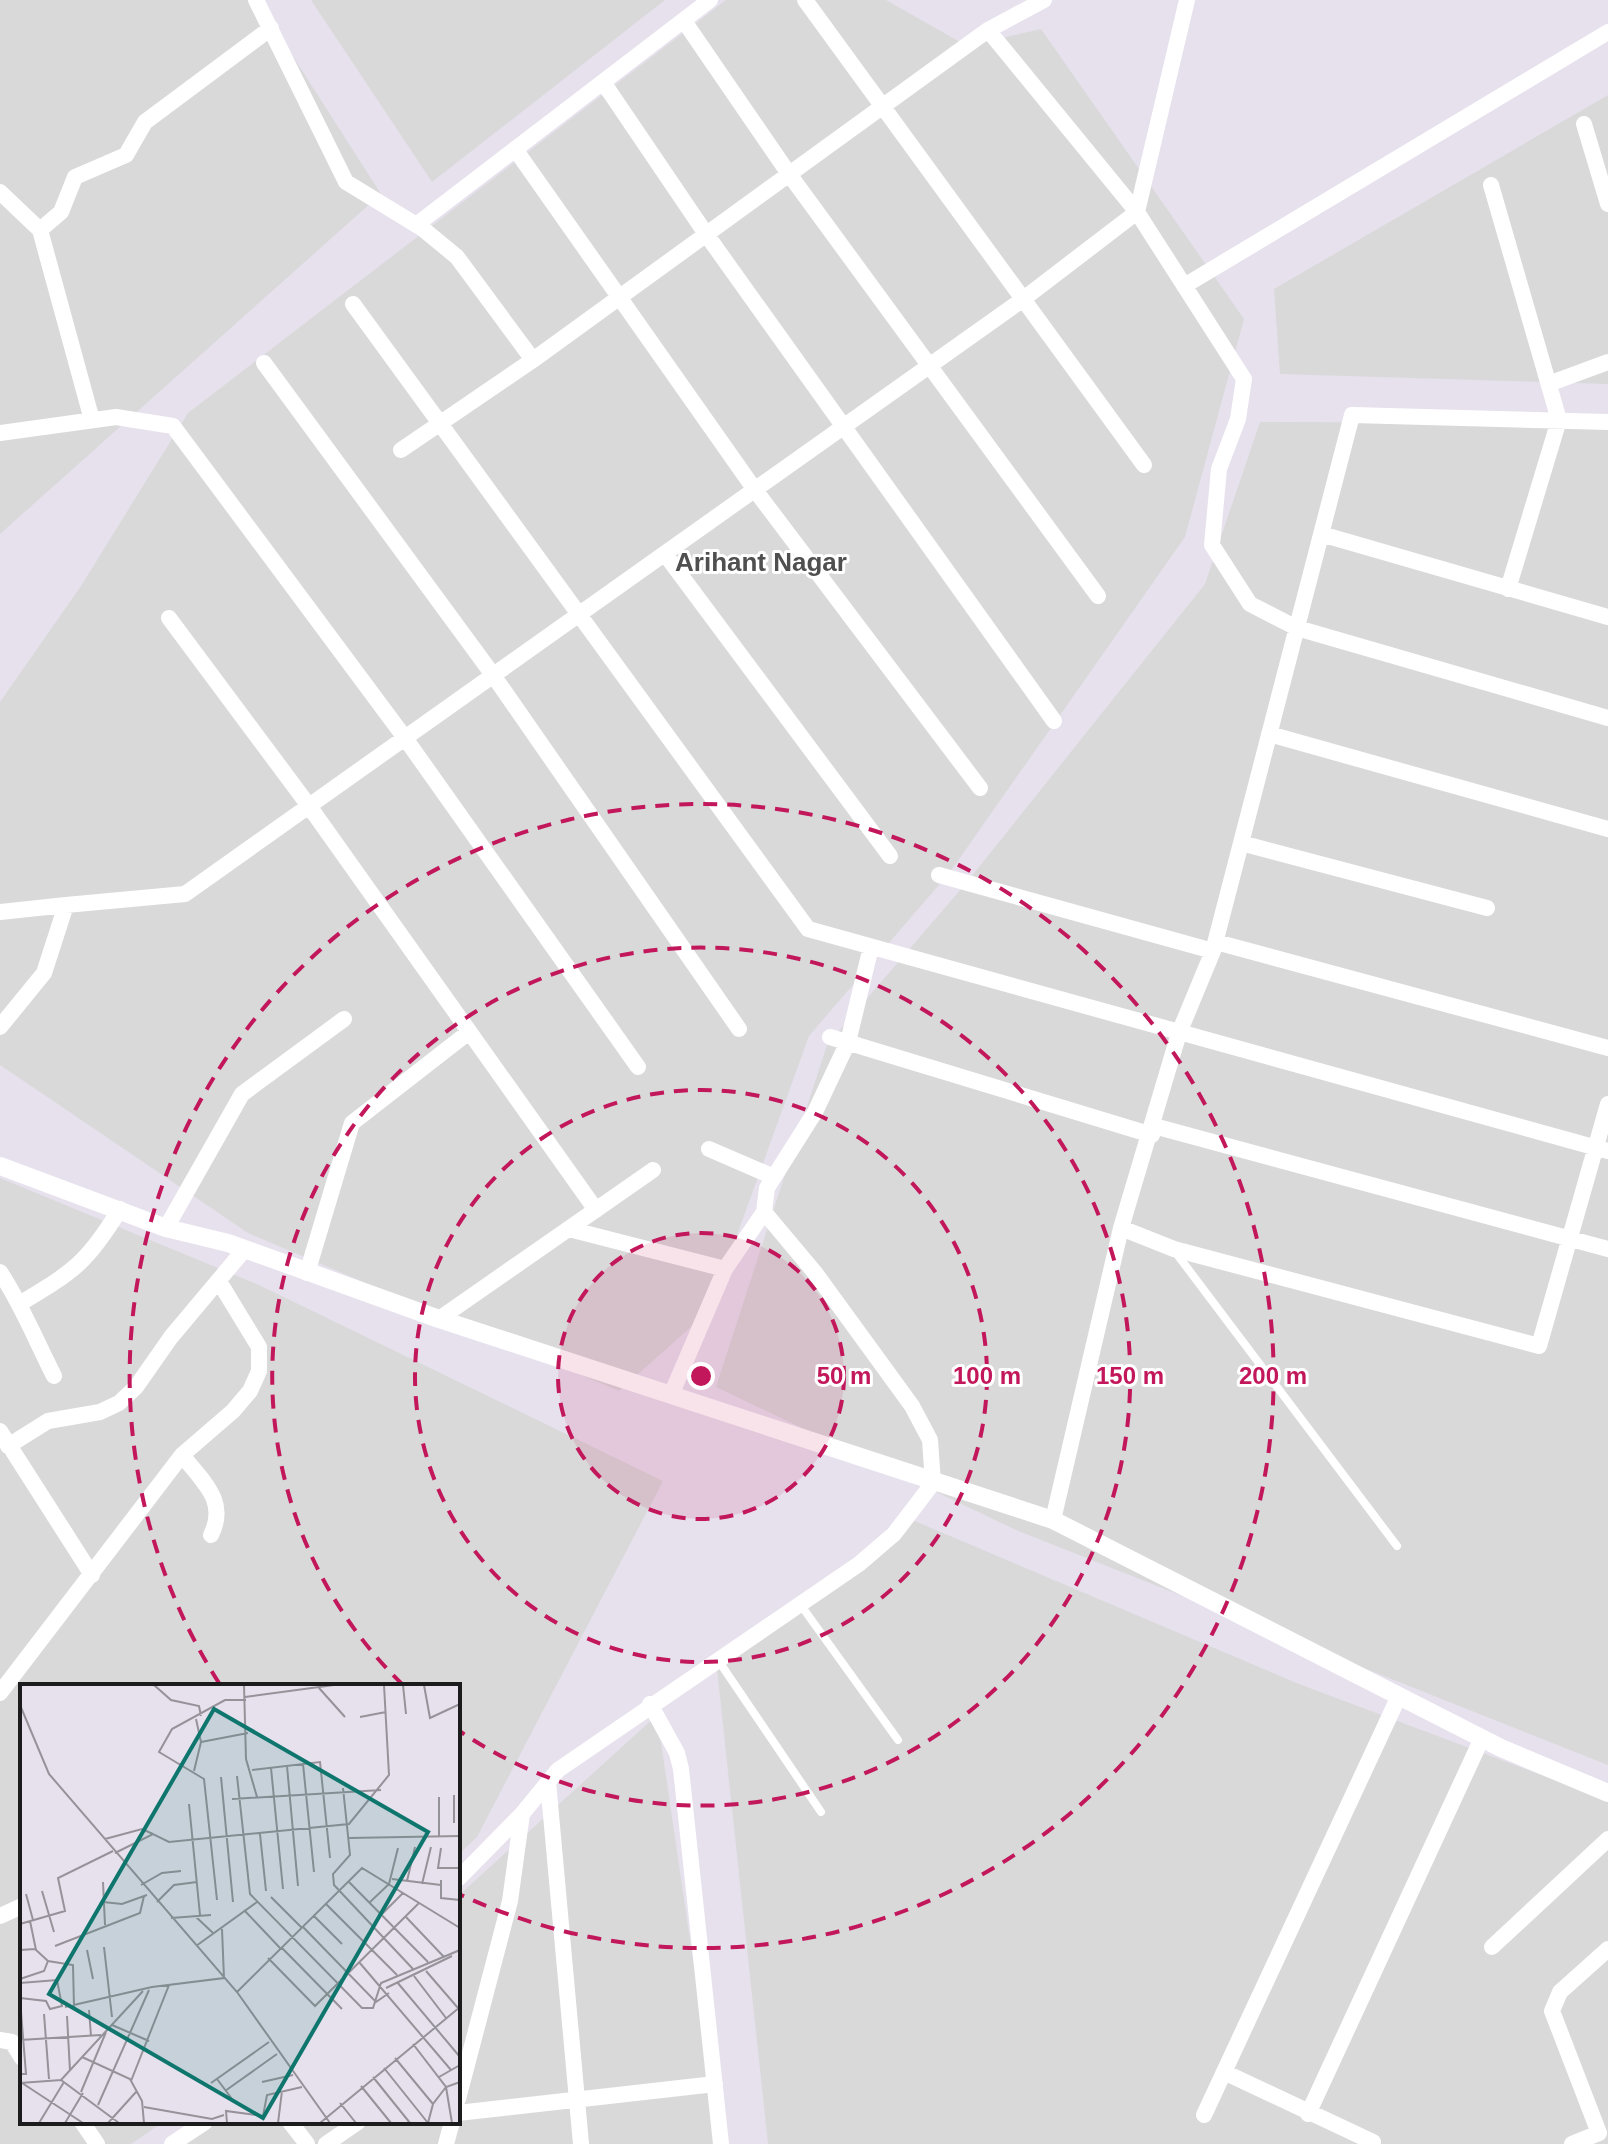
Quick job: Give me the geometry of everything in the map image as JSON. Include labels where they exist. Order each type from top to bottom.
[{"type":"street","points":[[256,0],[346,182],[416,225],[457,257],[533,360]]},
{"type":"street","points":[[416,225],[710,0]]},
{"type":"street","points":[[805,0],[1144,465]]},
{"type":"street","points":[[401,450],[533,360],[988,30],[1044,0]]},
{"type":"street","points":[[0,912],[185,894],[1022,300],[1137,212],[1187,0]]},
{"type":"street","points":[[684,21],[789,174],[1098,596]]},
{"type":"street","points":[[40,230],[61,212],[75,177],[126,155],[145,122],[271,28]]},
{"type":"street","points":[[988,30],[1137,212],[1244,379],[1238,419],[1219,469],[1212,545],[1250,604],[1297,628],[1608,718]]},
{"type":"street","points":[[1184,286],[1608,32]]},
{"type":"street","points":[[603,82],[706,234],[1054,721]]},
{"type":"street","points":[[1584,124],[1608,204]]},
{"type":"street","points":[[515,149],[755,490],[980,788]]},
{"type":"street","points":[[1491,185],[1551,383],[1559,420],[1508,589]]},
{"type":"street","points":[[0,192],[40,230],[92,420]]},
{"type":"street","points":[[353,304],[808,929],[1602,1150]]},
{"type":"street","points":[[1551,383],[1608,362]]},
{"type":"street","points":[[264,363],[493,675],[739,1029]]},
{"type":"street","points":[[1053,1520],[1121,1228],[1153,1130],[1179,1033],[1214,947],[1352,415],[1608,422]]},
{"type":"street","points":[[0,433],[116,417],[173,426],[405,738],[638,1067]]},
{"type":"street","points":[[1321,534],[1608,617]]},
{"type":"street","points":[[665,554],[890,856]]},
{"type":"street","points":[[169,618],[309,806],[596,1210]]},
{"type":"street","points":[[1269,734],[1608,829]]},
{"type":"street","points":[[1241,843],[1487,908]]},
{"type":"street","points":[[939,875],[1608,1048]]},
{"type":"street","points":[[0,1027],[44,973],[66,905]]},
{"type":"street","points":[[671,1395],[725,1269],[764,1212],[767,1188],[815,1112],[848,1042],[871,947]]},
{"type":"street","points":[[166,1228],[242,1094],[344,1019]]},
{"type":"street","points":[[307,1273],[352,1123],[469,1032]]},
{"type":"street","points":[[830,1037],[1153,1130],[1608,1249]]},
{"type":"street","points":[[1121,1228],[1174,1249],[1539,1346],[1602,1150],[1608,1104]]},
{"type":"street","points":[[709,1149],[774,1177]]},
{"type":"street","points":[[0,1166],[166,1228],[244,1250],[439,1319],[1053,1520],[1482,1738],[1608,1793]]},
{"type":"street","points":[[439,1319],[653,1170]]},
{"type":"street","points":[[21,1303],[75,1270],[98,1245],[120,1209]]},
{"type":"street","points":[[460,1877],[574,1757],[859,1564],[894,1534],[933,1483],[930,1440],[912,1406],[816,1274],[764,1212]]},
{"type":"street","points":[[569,1229],[725,1269]]},
{"type":"street","points":[[92,1575],[4,1438],[48,1421],[100,1412],[119,1403],[136,1387],[171,1337],[220,1283],[244,1250]]},
{"type":"street","points":[[0,1272],[21,1303],[24,1317],[54,1376]]},
{"type":"street","points":[[0,1693],[182,1455],[233,1411],[250,1391],[259,1371],[259,1347],[220,1283]]},
{"type":"street","points":[[182,1455],[219,1508],[219,1520],[211,1535]]},
{"type":"street","points":[[1204,2115],[1399,1696]]},
{"type":"street","points":[[650,1704],[677,1753],[681,1769],[721,2144]]},
{"type":"street","points":[[1308,2114],[1482,1738]]},
{"type":"street","points":[[548,1782],[581,2144]]},
{"type":"street","points":[[460,2091],[510,1901],[522,1814]]},
{"type":"street","points":[[1492,1947],[1608,1839]]},
{"type":"street","points":[[0,1916],[20,1907]]},
{"type":"street","points":[[1572,2144],[1604,2135],[1552,2011],[1560,1992],[1608,1949]]},
{"type":"street","points":[[0,2040],[12,2042],[20,2055]]},
{"type":"street","points":[[460,2050],[473,2041]]},
{"type":"street","points":[[1226,2073],[1373,2142]]},
{"type":"street","points":[[460,2113],[715,2084]]},
{"type":"street","points":[[83,2124],[97,2144]]},
{"type":"street","points":[[292,2124],[307,2144]]},
{"type":"street","points":[[326,2144],[355,2124]]},
{"type":"street","points":[[446,2144],[451,2124]]},
{"type":"street","points":[[172,2144],[183,2128]]},
{"type":"lane","points":[[1174,1249],[1397,1546]]},
{"type":"lane","points":[[799,1604],[898,1740]]},
{"type":"lane","points":[[717,1659],[821,1812]]},
{"type":"shaded area","points":[[0,0],[257,0],[381,194],[0,534]]},
{"type":"shaded area","points":[[311,0],[665,0],[432,182]]},
{"type":"shaded area","points":[[726,0],[886,0],[967,46],[1041,29],[1244,319],[1185,537],[950,872],[809,1036],[710,1310],[619,1391],[248,1233],[0,1065],[0,702],[81,586],[188,413]]},
{"type":"shaded area","points":[[1608,95],[1608,384],[1280,374],[1274,289]]},
{"type":"shaded area","points":[[1260,422],[1608,423],[1608,1765],[1016,1530],[716,1387],[827,1045],[967,882],[1205,584]]},
{"type":"shaded area","points":[[0,1178],[259,1285],[663,1481],[477,1837],[460,1853],[460,1684],[20,1684],[20,2124],[160,2124],[131,2144],[0,2144]]},
{"type":"shaded area","points":[[910,1519],[1299,1684],[1608,1800],[1608,2144],[768,2144],[716,1660]]},
{"type":"shaded area","points":[[657,1715],[720,2144],[175,2144],[202,2124],[460,2124],[460,1894]]},
{"type":"district","name":"Arihant Nagar","points":[[761,562]]}]
